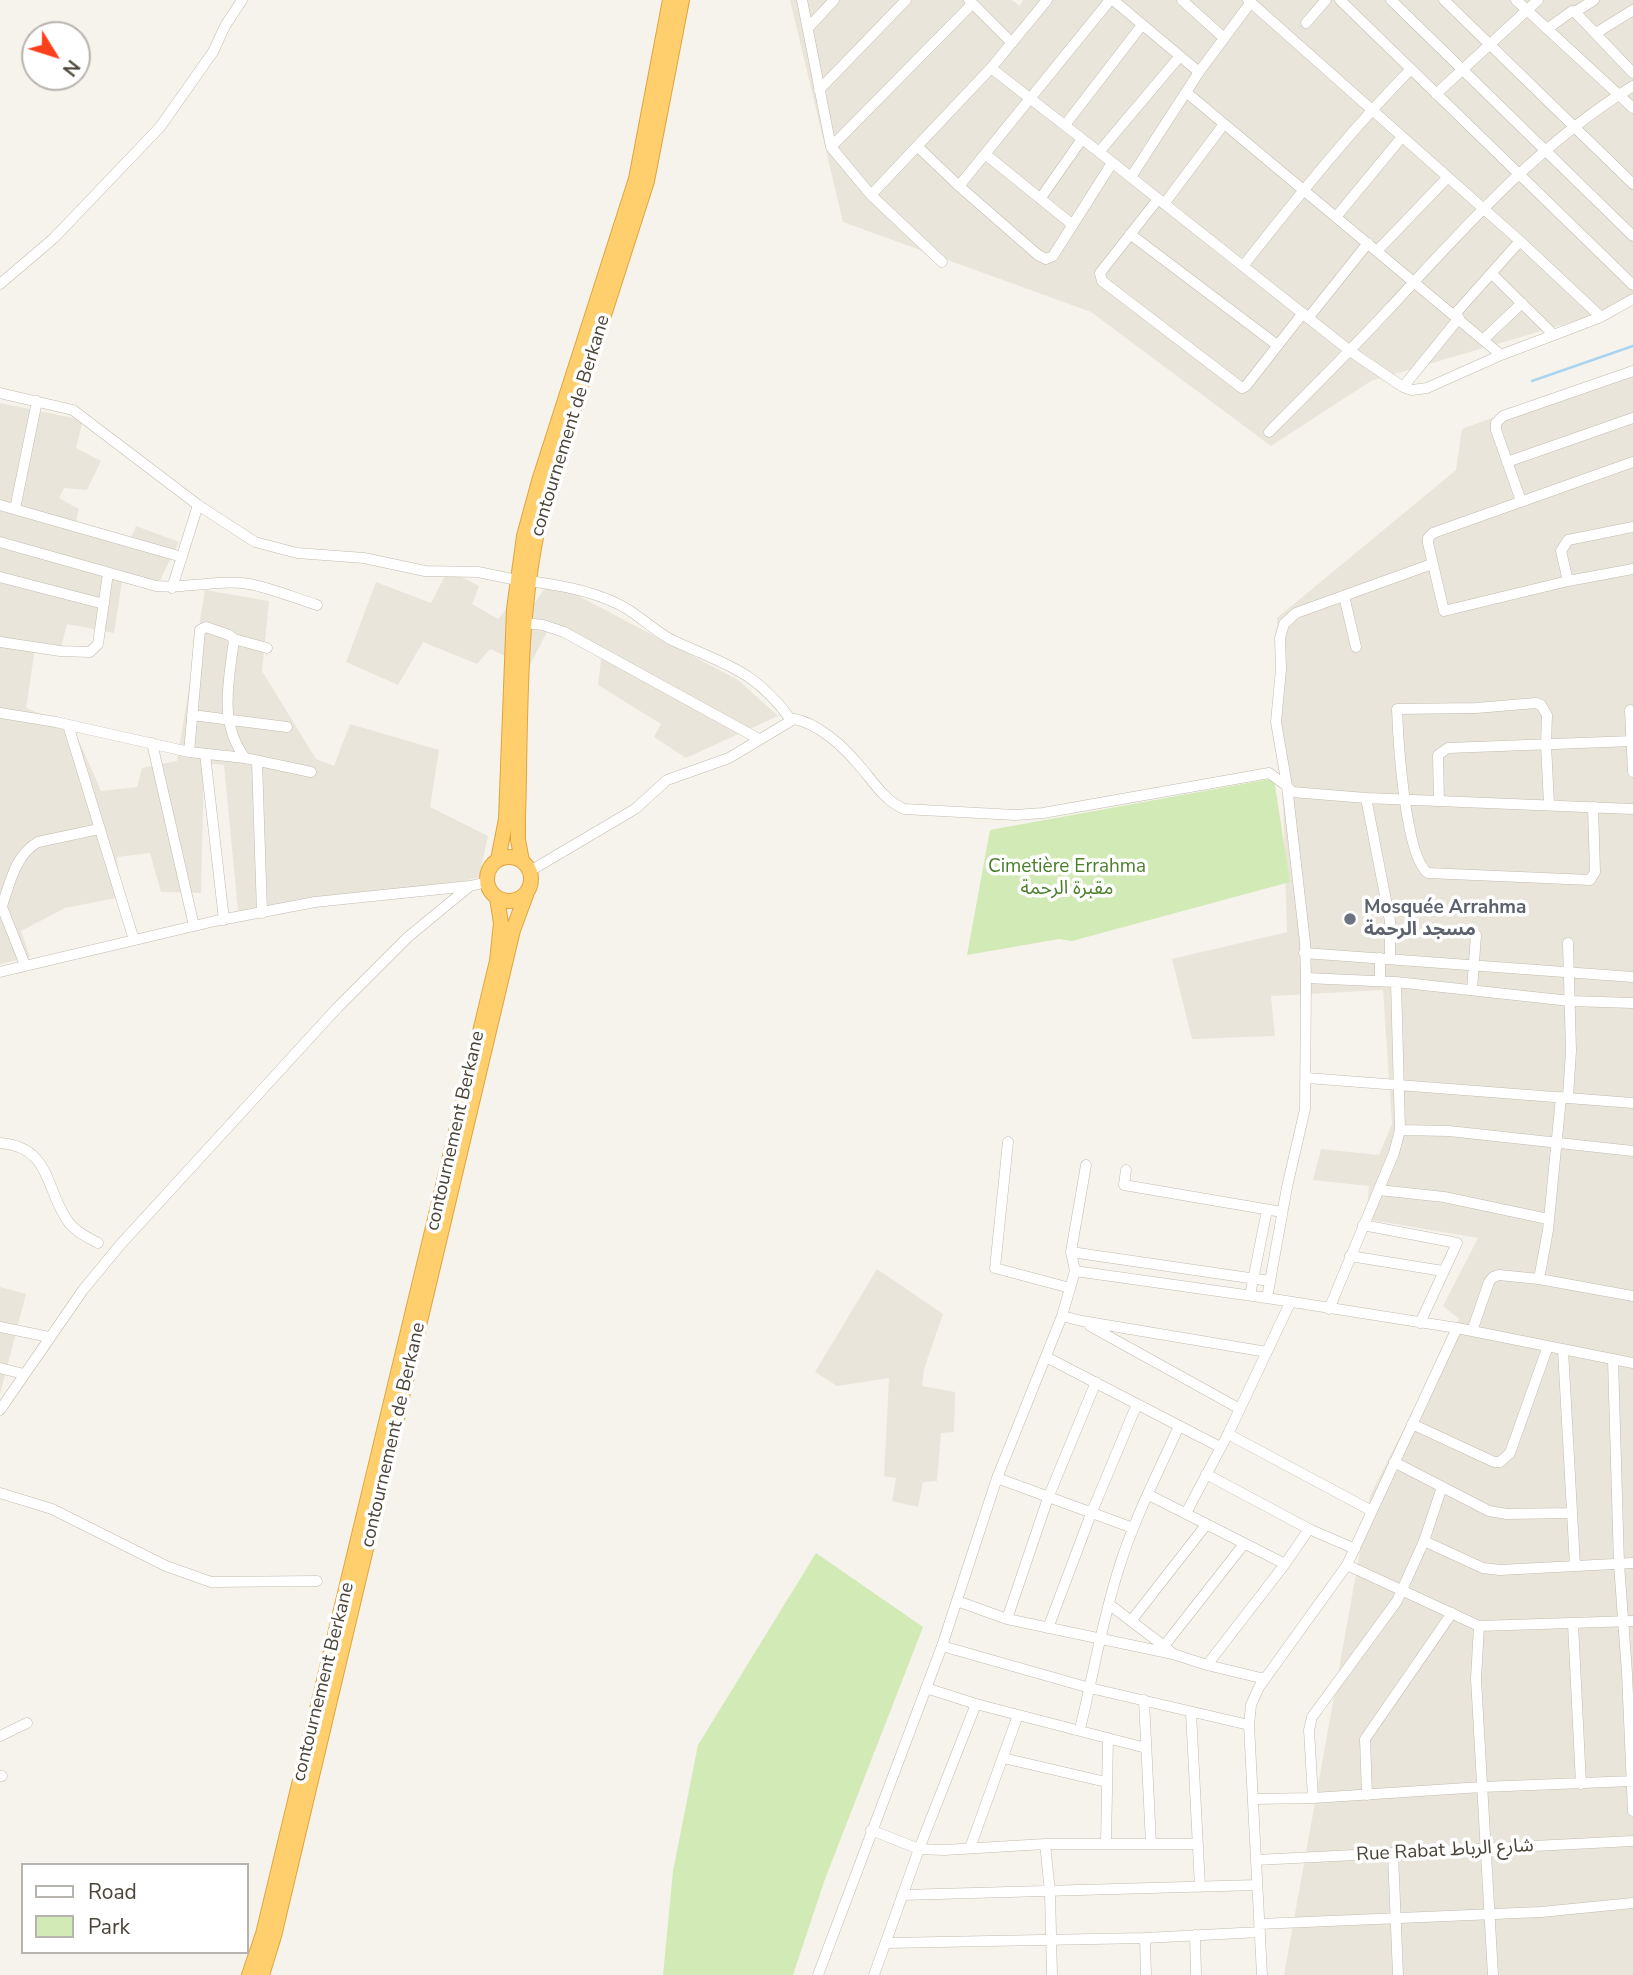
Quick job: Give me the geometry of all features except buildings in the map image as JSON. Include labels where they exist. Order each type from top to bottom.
[{"type":"highway","points":[[498,860],[506,819],[523,580],[533,499],[636,178],[670,0]]},
{"type":"highway","name":"contournement de Berkane","points":[[526,866],[517,830],[525,623],[523,580],[544,502],[647,181],[682,0]]},
{"type":"highway","points":[[510,857],[526,866],[531,883],[521,898],[508,902],[492,893],[487,882],[489,869],[498,860],[510,857]]},
{"type":"highway","name":"contournement de Berkane","points":[[262,1975],[274,1936],[502,986],[513,930],[526,894]]},
{"type":"highway","name":"contournement Berkane","points":[[249,1975],[279,1867],[497,961],[501,923],[497,898]]},
{"type":"street","points":[[0,284],[54,238],[160,127],[213,52],[225,26],[242,0]]},
{"type":"street","points":[[802,0],[831,147],[872,195],[942,262]]},
{"type":"street","points":[[808,28],[834,0]]},
{"type":"street","points":[[819,90],[906,0]]},
{"type":"street","points":[[872,195],[991,68],[1047,0]]},
{"type":"street","points":[[958,186],[1112,0],[1199,72]]},
{"type":"street","points":[[1182,0],[1224,38]]},
{"type":"street","points":[[1306,23],[1326,0]]},
{"type":"street","points":[[1340,0],[1633,285]]},
{"type":"street","points":[[1391,0],[1633,236]]},
{"type":"street","points":[[1444,0],[1633,184]]},
{"type":"street","points":[[1516,0],[1633,108]]},
{"type":"street","points":[[1436,94],[1538,0]]},
{"type":"street","points":[[1547,29],[1572,11],[1575,12],[1594,0]]},
{"type":"street","points":[[1131,177],[1199,72],[1250,1],[1520,241],[1601,317]]},
{"type":"street","points":[[831,147],[971,2],[1012,43]]},
{"type":"street","points":[[1596,33],[1633,10]]},
{"type":"street","points":[[1575,12],[1633,72]]},
{"type":"street","points":[[1065,125],[1142,25]]},
{"type":"street","points":[[1099,152],[1180,56]]},
{"type":"street","points":[[991,68],[1350,351],[1403,387],[1412,390],[1427,388],[1501,355],[1601,317],[1633,299]]},
{"type":"street","points":[[1244,266],[1371,109],[1411,69]]},
{"type":"street","points":[[1269,432],[1350,351],[1481,209],[1544,150],[1633,86]]},
{"type":"street","points":[[1186,92],[1501,355]]},
{"type":"street","points":[[1224,124],[1161,202],[1130,234],[1100,273],[1102,281],[1242,388],[1368,243]]},
{"type":"street","points":[[1336,217],[1402,136]]},
{"type":"street","points":[[1041,199],[1082,138]]},
{"type":"street","points":[[917,146],[958,186],[1046,259],[1053,256],[1112,163]]},
{"type":"street","points":[[985,155],[1073,225]]},
{"type":"street","points":[[1377,251],[1448,177]]},
{"type":"street","points":[[1130,234],[1277,345]]},
{"type":"street","points":[[1403,387],[1457,316],[1520,241]]},
{"type":"street","points":[[1492,274],[1554,335]]},
{"type":"street","points":[[1484,339],[1522,303]]},
{"type":"street","points":[[1521,501],[1496,430],[1496,423],[1503,416],[1633,371]]},
{"type":"street","points":[[0,393],[73,410],[239,534],[270,547],[297,553],[364,558],[425,572],[478,572],[570,587],[617,603],[660,633],[718,659],[759,683],[774,696],[791,720]]},
{"type":"street","points":[[15,509],[37,401]]},
{"type":"street","points":[[1507,462],[1633,418]]},
{"type":"street","points":[[1633,463],[1433,533],[1428,538],[1444,611],[1569,581],[1633,569]]},
{"type":"street","points":[[0,505],[181,557]]},
{"type":"street","points":[[172,588],[198,505]]},
{"type":"street","points":[[1569,581],[1561,551],[1568,540],[1633,527]]},
{"type":"street","points":[[0,542],[156,586],[172,588],[208,583],[248,584],[317,605]]},
{"type":"street","points":[[1267,1298],[1282,1212],[1305,1109],[1307,1078],[1305,942],[1287,786],[1276,722],[1281,669],[1280,638],[1284,624],[1296,613],[1432,564]]},
{"type":"street","points":[[0,642],[60,651],[90,652],[98,644],[108,573]]},
{"type":"street","points":[[0,578],[104,604]]},
{"type":"street","points":[[1344,596],[1356,647]]},
{"type":"street","points":[[525,623],[564,632],[759,738]]},
{"type":"street","points":[[189,752],[200,630],[206,627],[234,639],[267,648]]},
{"type":"street","points":[[234,639],[227,719],[234,742],[244,758]]},
{"type":"street","points":[[1549,804],[1546,745],[1548,715],[1541,705],[1536,703],[1476,708],[1397,709],[1404,800],[1419,865],[1428,873],[1590,880],[1595,872],[1593,807]]},
{"type":"street","points":[[1630,710],[1633,772]]},
{"type":"street","points":[[0,713],[189,752],[244,758],[311,772]]},
{"type":"street","points":[[192,715],[287,727]]},
{"type":"street","points":[[526,866],[635,809],[667,780],[729,758],[759,738],[791,720],[798,719],[821,731],[856,761],[889,799],[904,809],[1016,815],[1044,813],[1269,773],[1292,792],[1304,794],[1633,809]]},
{"type":"street","points":[[68,725],[134,940]]},
{"type":"street","points":[[1439,801],[1438,755],[1448,748],[1632,741]]},
{"type":"street","points":[[152,743],[194,926]]},
{"type":"street","points":[[205,754],[224,920]]},
{"type":"street","points":[[257,761],[262,912]]},
{"type":"street","points":[[1366,797],[1390,921],[1380,981]]},
{"type":"street","points":[[25,965],[1,904],[19,861],[31,846],[38,842],[99,830]]},
{"type":"street","points":[[0,972],[194,926],[315,902],[487,882]]},
{"type":"street","points":[[0,1409],[49,1338],[120,1245],[337,1008],[408,937],[470,886]]},
{"type":"street","points":[[1472,990],[1476,935]]},
{"type":"street","points":[[1539,1279],[1571,1051],[1568,943]]},
{"type":"street","points":[[1304,953],[1633,977]]},
{"type":"street","points":[[1306,978],[1396,982],[1570,1001],[1633,1003]]},
{"type":"street","points":[[1329,1308],[1394,1153],[1400,1130],[1396,982]]},
{"type":"street","points":[[1307,1078],[1633,1103]]},
{"type":"street","points":[[1400,1130],[1449,1131],[1633,1151]]},
{"type":"street","points":[[1008,1142],[995,1268],[1070,1288]]},
{"type":"street","points":[[0,1143],[36,1157],[43,1166],[65,1218],[79,1232],[98,1243]]},
{"type":"street","points":[[818,1975],[942,1646],[997,1478],[1062,1315],[1075,1272],[1071,1252],[1086,1165]]},
{"type":"street","points":[[1126,1170],[1124,1185],[1282,1212]]},
{"type":"street","points":[[1379,1190],[1444,1197],[1548,1219]]},
{"type":"street","points":[[1250,1296],[1267,1210]]},
{"type":"street","points":[[1363,1225],[1457,1243],[1420,1323]]},
{"type":"street","points":[[1071,1252],[1270,1281]]},
{"type":"street","points":[[1350,1256],[1443,1270]]},
{"type":"street","points":[[1075,1272],[1267,1298],[1457,1328],[1633,1363]]},
{"type":"street","points":[[1472,1331],[1493,1276],[1539,1279],[1633,1296]]},
{"type":"street","points":[[1186,1513],[1228,1434],[1290,1303]]},
{"type":"street","points":[[1062,1315],[1082,1321],[1267,1352]]},
{"type":"street","points":[[1082,1321],[1240,1409]]},
{"type":"street","points":[[0,1327],[49,1338]]},
{"type":"street","points":[[1262,1975],[1249,1725],[1254,1696],[1347,1565],[1457,1328]]},
{"type":"street","points":[[1412,1424],[1494,1462],[1500,1462],[1510,1453],[1548,1346]]},
{"type":"street","points":[[1563,1350],[1575,1566]]},
{"type":"street","points":[[1046,1357],[1220,1447]]},
{"type":"street","points":[[1613,1360],[1619,1564],[1628,1621],[1633,1811]]},
{"type":"street","points":[[0,1368],[24,1374]]},
{"type":"street","points":[[1007,1619],[1048,1497],[1096,1382]]},
{"type":"street","points":[[1048,1628],[1091,1514],[1137,1404]]},
{"type":"street","points":[[1080,1729],[1118,1569],[1133,1528],[1179,1426]]},
{"type":"street","points":[[1228,1434],[1372,1511]]},
{"type":"street","points":[[1394,1462],[1489,1511],[1571,1513]]},
{"type":"street","points":[[1206,1474],[1309,1529],[1355,1549]]},
{"type":"street","points":[[997,1478],[1133,1528]]},
{"type":"street","points":[[1313,1798],[1309,1723],[1402,1591],[1424,1541],[1443,1487]]},
{"type":"street","points":[[0,1493],[52,1509],[166,1566],[211,1582],[317,1581]]},
{"type":"street","points":[[1149,1495],[1285,1564]]},
{"type":"street","points":[[1131,1621],[1206,1525]]},
{"type":"street","points":[[1207,1665],[1309,1529]]},
{"type":"street","points":[[1424,1541],[1483,1568],[1500,1570],[1633,1563]]},
{"type":"street","points":[[1164,1646],[1244,1544]]},
{"type":"street","points":[[1347,1565],[1479,1626],[1628,1621]]},
{"type":"street","points":[[957,1601],[1007,1619],[1173,1654],[1265,1679]]},
{"type":"street","points":[[1110,1605],[1173,1654]]},
{"type":"street","points":[[1367,1795],[1365,1739],[1452,1613]]},
{"type":"street","points":[[1573,1623],[1581,1784]]},
{"type":"street","points":[[1479,1626],[1476,1678],[1493,1975]]},
{"type":"street","points":[[942,1646],[1090,1688],[1249,1725]]},
{"type":"street","points":[[926,1688],[1146,1748]]},
{"type":"street","points":[[1144,1700],[1151,1844]]},
{"type":"street","points":[[874,1975],[919,1849],[976,1703]]},
{"type":"street","points":[[1191,1712],[1200,1887]]},
{"type":"street","points":[[970,1848],[1018,1715]]},
{"type":"street","points":[[0,1736],[27,1723]]},
{"type":"street","points":[[1106,1844],[1108,1738]]},
{"type":"street","points":[[1003,1758],[1106,1782]]},
{"type":"street","points":[[1253,1799],[1632,1781]]},
{"type":"street","points":[[872,1830],[919,1849],[1045,1844],[1198,1844]]},
{"type":"street","name":"Rue Rabat شارع الرباط","points":[[1256,1860],[1633,1841]]},
{"type":"street","points":[[1045,1844],[1052,1975]]},
{"type":"street","points":[[1393,1854],[1398,1975]]},
{"type":"street","points":[[902,1895],[1258,1885]]},
{"type":"street","points":[[887,1943],[1145,1938],[1394,1918],[1541,1912],[1633,1903]]},
{"type":"street","points":[[1195,1935],[1196,1975]]},
{"type":"street","points":[[1145,1938],[1146,1975]]},
{"type":"shaded area","points":[[790,0],[1012,0],[1020,6],[1023,0],[1633,0],[1633,304],[1371,381],[1271,446],[1091,312],[843,222]]},
{"type":"shaded area","points":[[1633,366],[1633,1975],[1284,1975],[1370,1496],[1459,1319],[1443,1306],[1478,1238],[1366,1219],[1369,1186],[1313,1180],[1321,1149],[1379,1155],[1392,1124],[1383,990],[1271,996],[1275,1036],[1192,1039],[1172,959],[1287,932],[1277,618],[1456,470],[1462,429]]},
{"type":"shaded area","points":[[0,403],[83,420],[76,448],[101,461],[87,490],[64,488],[59,498],[79,509],[75,526],[130,541],[136,526],[179,542],[156,588],[122,582],[114,633],[67,624],[60,651],[35,649],[26,708],[73,727],[101,791],[137,787],[142,768],[177,761],[205,590],[269,601],[262,671],[316,759],[334,766],[350,724],[439,750],[430,807],[488,836],[479,877],[445,887],[238,911],[224,765],[204,763],[201,893],[161,892],[150,853],[117,857],[121,897],[65,908],[21,931],[30,957],[0,964]]},
{"type":"shaded area","points":[[448,570],[479,586],[472,604],[498,619],[512,602],[528,612],[550,581],[738,680],[778,716],[686,758],[654,737],[661,724],[598,685],[602,652],[552,622],[529,667],[490,649],[477,664],[423,642],[398,685],[346,662],[376,582],[431,603]]},
{"type":"shaded area","points":[[877,1269],[943,1314],[924,1369],[922,1386],[955,1392],[954,1432],[941,1433],[937,1481],[923,1482],[918,1507],[892,1501],[896,1478],[884,1476],[889,1378],[837,1386],[815,1372]]},
{"type":"shaded area","points":[[0,1287],[26,1294],[0,1394]]},
{"type":"green space","name":"Cimetière Errahma مقبرة الرحمة","points":[[1274,779],[1290,882],[1072,941],[1059,939],[967,955],[990,830]]},
{"type":"green space","points":[[816,1553],[923,1627],[825,1879],[793,1975],[663,1975],[673,1871],[698,1745]]},
{"type":"waterway","points":[[1532,381],[1633,346]]},
{"type":"place","name":"Mosquée Arrahma مسجد الرحمة","points":[[1350,919]]}]
